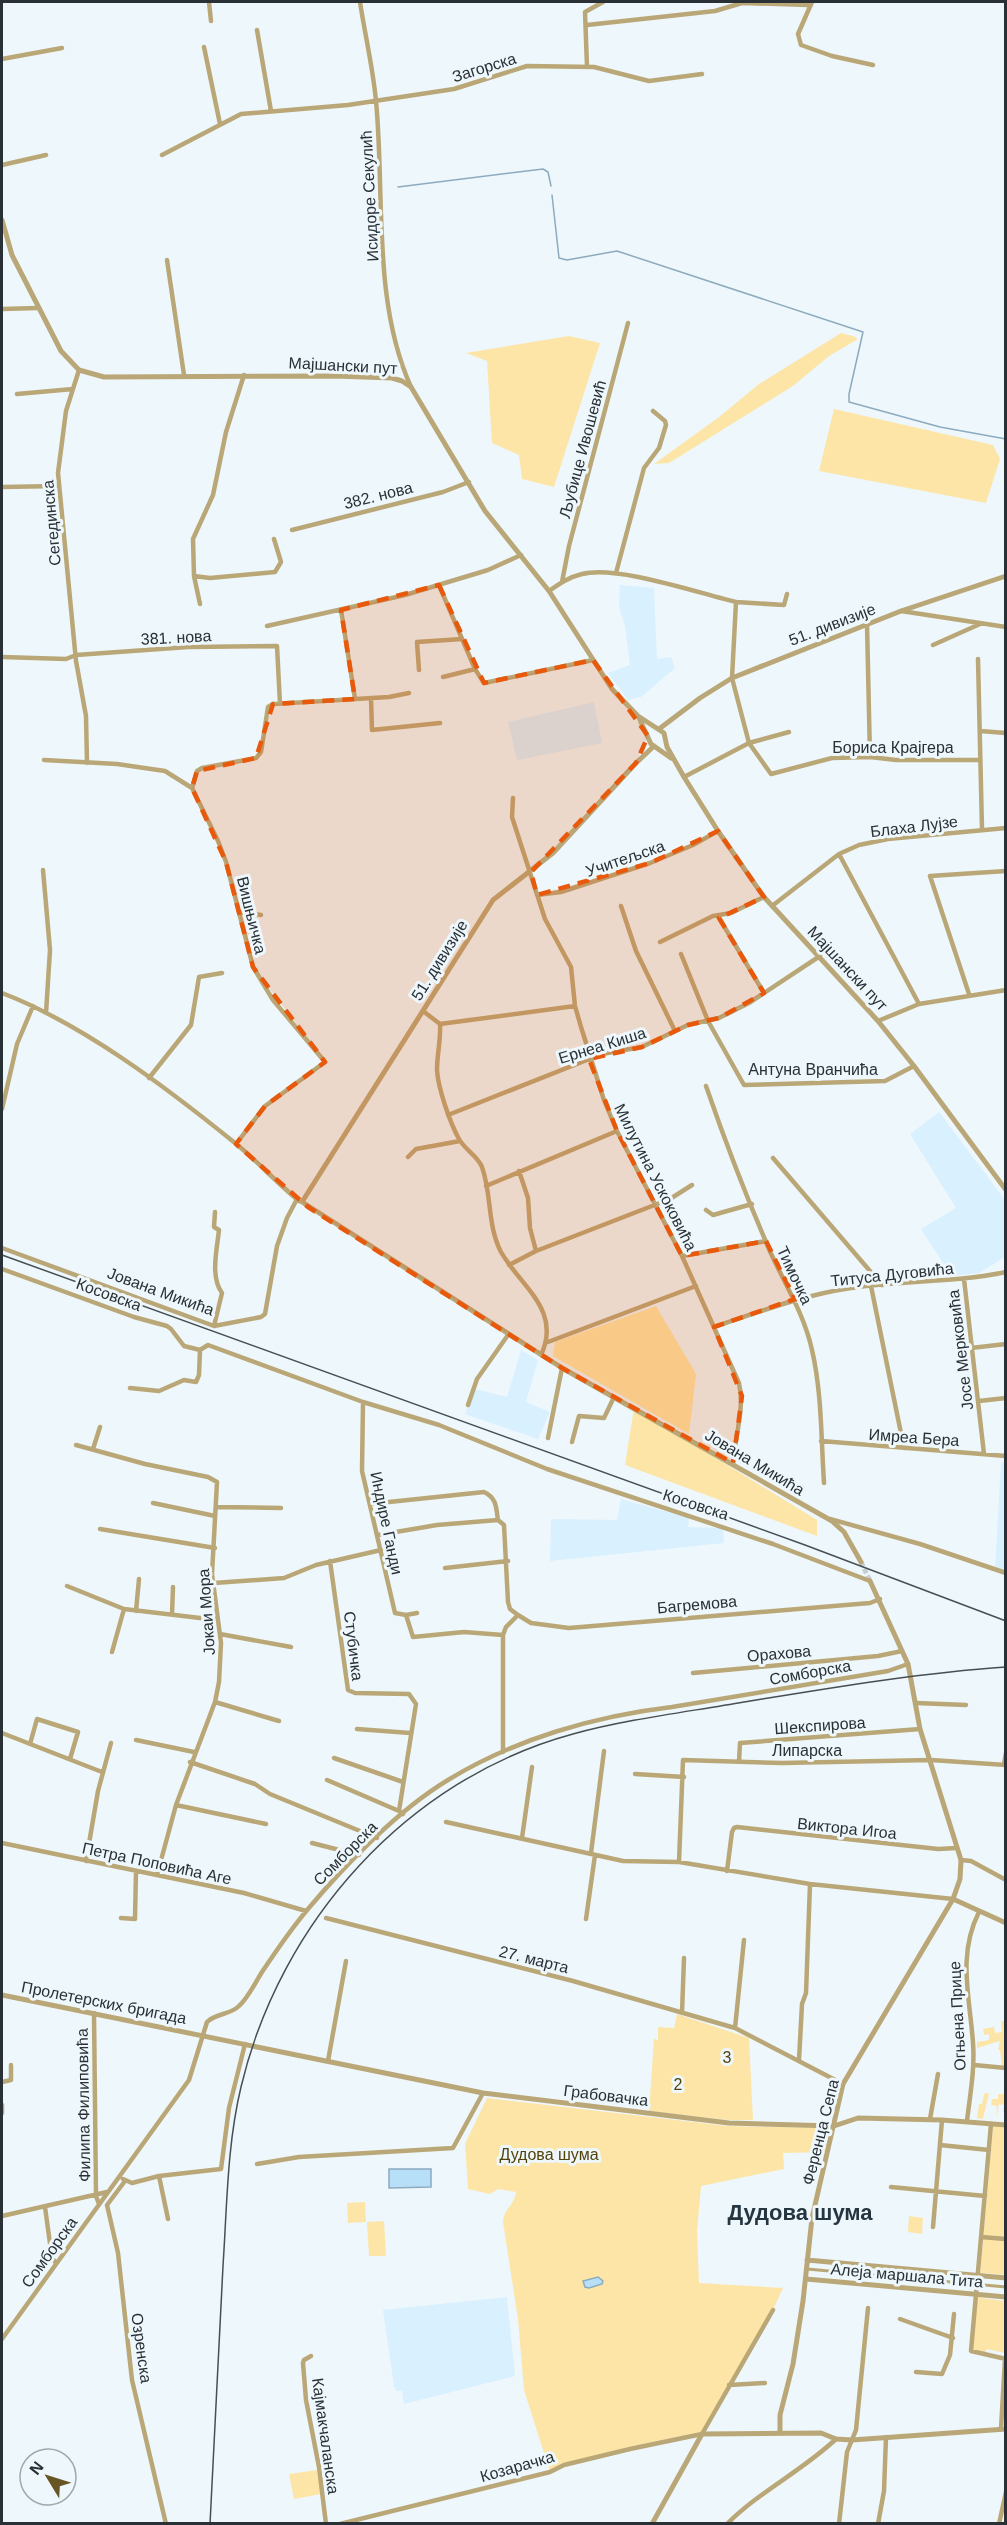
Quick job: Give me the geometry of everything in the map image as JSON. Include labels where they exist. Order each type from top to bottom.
[{"type":"street","points":[[209,2],[211,21]]},
{"type":"street","name":"Исидоре Секулић","points":[[360,2],[376,100],[383,248],[391,321],[399,360],[411,387]]},
{"type":"street","points":[[587,67],[585,12],[603,2]]},
{"type":"street","points":[[587,25],[715,11],[742,3],[810,3],[798,34],[801,45],[832,56],[873,65]]},
{"type":"street","points":[[256,30],[271,111]]},
{"type":"street","points":[[204,47],[220,124]]},
{"type":"street","points":[[2,59],[62,48]]},
{"type":"street","name":"Загорска","points":[[162,155],[241,114],[348,105],[454,89],[527,66],[587,67],[649,81],[702,74]]},
{"type":"street","points":[[2,165],[46,155]]},
{"type":"street","points":[[2,220],[3,236],[38,308],[61,351],[80,370]]},
{"type":"street","points":[[167,260],[184,375]]},
{"type":"street","points":[[2,309],[38,308]]},
{"type":"street","name":"Љубице Ивошевић","points":[[562,582],[568,546],[628,323]]},
{"type":"street","name":"Мајшански пут","points":[[80,370],[104,377],[244,375],[392,378],[402,381],[411,387],[485,511],[549,591],[612,689],[638,716],[659,729]]},
{"type":"street","name":"Сегединска","points":[[80,370],[72,389],[60,447],[59,486],[76,655],[86,716],[87,763]]},
{"type":"street","points":[[200,604],[194,576],[193,540],[215,491],[226,432],[244,375]]},
{"type":"street","points":[[17,394],[72,389]]},
{"type":"street","points":[[615,573],[644,468],[659,448],[666,425],[665,421],[653,411]]},
{"type":"street","name":"382. нова","points":[[292,530],[443,492],[469,482]]},
{"type":"street","points":[[2,487],[59,486]]},
{"type":"street","points":[[194,576],[210,578],[275,572],[281,562],[274,539]]},
{"type":"street","points":[[267,626],[439,585],[488,570],[520,555]]},
{"type":"street","points":[[549,591],[582,573],[615,573],[736,602],[784,605],[787,594]]},
{"type":"street","name":"51. дивизије","points":[[659,729],[700,698],[732,678],[901,611],[1005,576]]},
{"type":"street","points":[[439,585],[475,669],[484,683],[498,682],[593,660]]},
{"type":"street","name":"Бориса Крајгера","points":[[736,602],[732,678],[749,743],[771,774],[816,761],[870,757],[896,760],[979,760]]},
{"type":"street","points":[[341,610],[355,699]]},
{"type":"street","points":[[901,611],[1005,627]]},
{"type":"street","points":[[867,624],[870,757]]},
{"type":"street","points":[[933,645],[981,624]]},
{"type":"street","points":[[419,670],[417,642],[462,639]]},
{"type":"street","name":"381. нова","points":[[76,655],[188,646],[277,646],[280,704]]},
{"type":"street","points":[[2,657],[66,659],[76,655]]},
{"type":"street","points":[[978,659],[982,829]]},
{"type":"street","points":[[443,677],[475,669]]},
{"type":"street","points":[[44,760],[165,771],[192,788],[196,771],[202,768],[256,758],[261,752],[268,707],[408,693]]},
{"type":"street","points":[[371,698],[372,730],[440,723]]},
{"type":"street","name":"Мајшански пут","points":[[638,716],[648,737]]},
{"type":"street","name":"51. дивизије","points":[[666,740],[678,716]]},
{"type":"street","points":[[659,729],[664,733],[666,740],[662,746],[655,747],[648,737],[653,730],[659,729]]},
{"type":"street","points":[[980,731],[1005,733]]},
{"type":"street","points":[[684,777],[749,743],[789,732]]},
{"type":"street","name":"51. дивизије","points":[[636,763],[648,737]]},
{"type":"street","name":"Мајшански пут","points":[[666,740],[674,761],[718,831],[764,897],[878,1021],[914,1066],[1005,1191]]},
{"type":"street","name":"Мајшански пут","points":[[655,747],[674,761]]},
{"type":"street","name":"51. дивизије","points":[[299,1200],[493,900],[531,872],[574,833],[636,763],[655,747]]},
{"type":"street","name":"Вишњичка","points":[[192,788],[218,841],[253,967],[263,985],[325,1062],[265,1106],[236,1144]]},
{"type":"street","name":"Милутина Ускоковића","points":[[513,798],[512,817],[545,918],[571,967],[575,1006],[590,1059],[617,1131],[682,1256],[739,1383],[742,1396],[732,1463]]},
{"type":"street","name":"Блаха Лујзе","points":[[772,906],[839,854],[874,841],[1005,828]]},
{"type":"street","name":"Учитељска","points":[[537,895],[561,892],[661,859],[718,831]]},
{"type":"street","points":[[839,854],[919,1004]]},
{"type":"street","points":[[43,870],[50,950],[46,1013]]},
{"type":"street","points":[[969,994],[930,876],[1005,871]]},
{"type":"street","points":[[660,942],[764,897]]},
{"type":"street","points":[[621,906],[636,951],[675,1031]]},
{"type":"street","points":[[239,912],[261,915]]},
{"type":"street","points":[[718,916],[764,993]]},
{"type":"street","name":"Антуна Вранчића","points":[[681,954],[708,1021],[744,1085],[885,1081],[914,1066]]},
{"type":"street","name":"Ернеа Киша","points":[[448,1114],[602,1054],[642,1047],[696,1022],[708,1021],[733,1012],[820,956]]},
{"type":"street","points":[[149,1078],[191,1025],[199,977],[222,973]]},
{"type":"street","points":[[878,1021],[919,1004],[969,994],[1005,990]]},
{"type":"street","name":"Јована Микића","points":[[2,993],[33,1006],[108,1050],[236,1144],[299,1200],[562,1368],[827,1519],[848,1522],[1005,1573]]},
{"type":"street","points":[[2,1109],[18,1044],[33,1006]]},
{"type":"street","points":[[423,1011],[440,1024],[575,1006]]},
{"type":"street","points":[[440,1024],[437,1069],[448,1114],[460,1141],[480,1163],[492,1227],[509,1265],[541,1305],[546,1319],[548,1342],[542,1355]]},
{"type":"street","name":"Тимочка","points":[[706,1086],[729,1152],[766,1241],[795,1299],[808,1336],[815,1364],[824,1483]]},
{"type":"street","points":[[486,1186],[617,1131]]},
{"type":"street","points":[[408,1157],[416,1149],[460,1141]]},
{"type":"street","points":[[773,1158],[882,1285]]},
{"type":"street","points":[[519,1171],[528,1198],[530,1228],[536,1251]]},
{"type":"street","points":[[509,1265],[536,1251],[670,1199],[692,1185]]},
{"type":"street","name":"Јована Микића","points":[[2,1248],[214,1326],[261,1317],[265,1314],[277,1246],[287,1218],[299,1200]]},
{"type":"street","points":[[706,1210],[713,1215],[752,1204]]},
{"type":"street","points":[[214,1326],[222,1293],[217,1286],[216,1278],[219,1230],[214,1227],[215,1212]]},
{"type":"street","points":[[682,1256],[766,1241]]},
{"type":"street","name":"Косовска","points":[[2,1269],[134,1317],[166,1326],[184,1346],[200,1350],[208,1345],[363,1402],[439,1425],[547,1469],[762,1540],[870,1581],[908,1664],[920,1729],[961,1860],[960,1880],[953,1899]]},
{"type":"street","name":"Титуса Дуговића","points":[[714,1327],[795,1299],[871,1286],[964,1279],[1005,1272]]},
{"type":"street","name":"Јосе Мерковића","points":[[964,1279],[984,1454]]},
{"type":"street","points":[[548,1342],[696,1286]]},
{"type":"street","points":[[871,1286],[904,1448]]},
{"type":"street","points":[[468,1406],[477,1379],[508,1335]]},
{"type":"street","points":[[971,1348],[1005,1344]]},
{"type":"street","points":[[130,1389],[159,1391],[184,1380],[196,1382],[200,1375],[200,1350]]},
{"type":"street","points":[[548,1438],[562,1368]]},
{"type":"street","points":[[572,1442],[579,1416],[604,1418],[614,1397]]},
{"type":"street","points":[[979,1401],[1005,1398]]},
{"type":"street","name":"Индире Ганди","points":[[363,1402],[362,1471],[395,1613],[406,1615]]},
{"type":"street","points":[[93,1449],[100,1427]]},
{"type":"street","name":"Имреа Бера","points":[[821,1441],[1005,1456]]},
{"type":"street","name":"Јокаи Мора","points":[[76,1445],[145,1464],[214,1479],[217,1482],[212,1574],[220,1634],[221,1668],[215,1702],[190,1762],[157,1875]]},
{"type":"street","points":[[370,1504],[484,1492],[496,1502],[498,1520],[504,1525],[508,1561],[508,1602],[510,1609],[518,1615],[506,1627],[503,1635],[502,1752]]},
{"type":"street","points":[[153,1503],[216,1516]]},
{"type":"street","points":[[216,1507],[281,1508]]},
{"type":"street","points":[[827,1519],[844,1532],[861,1562]]},
{"type":"street","points":[[378,1535],[437,1525],[498,1520]]},
{"type":"street","points":[[844,1532],[848,1522]]},
{"type":"street","points":[[100,1529],[215,1548]]},
{"type":"street","points":[[214,1582],[284,1578],[330,1561],[381,1550]]},
{"type":"street","name":"Стубичка","points":[[330,1561],[348,1690],[355,1693],[409,1694],[416,1704],[403,1782],[401,1812]]},
{"type":"street","points":[[445,1568],[508,1561]]},
{"type":"street","points":[[136,1611],[139,1579]]},
{"type":"street","points":[[67,1586],[124,1609],[217,1620]]},
{"type":"street","points":[[172,1614],[173,1587]]},
{"type":"street","name":"Багремова","points":[[518,1615],[531,1623],[569,1628],[870,1603],[880,1599]]},
{"type":"street","points":[[112,1652],[124,1609]]},
{"type":"street","points":[[417,1613],[406,1615],[413,1637],[464,1632],[503,1635]]},
{"type":"street","points":[[220,1634],[291,1647]]},
{"type":"street","name":"Орахова","points":[[693,1673],[878,1656],[903,1651]]},
{"type":"street","name":"Сомборска","points":[[2,2339],[189,2080],[202,2036],[210,2019],[239,2006],[306,1911],[401,1812],[447,1780],[502,1752],[560,1730],[637,1711],[876,1673],[908,1664]]},
{"type":"street","points":[[215,1702],[279,1721]]},
{"type":"street","points":[[916,1702],[966,1705]]},
{"type":"street","points":[[30,1744],[38,1719],[78,1732],[70,1760]]},
{"type":"street","points":[[357,1729],[410,1733]]},
{"type":"street","name":"Шекспирова","points":[[739,1762],[740,1743],[920,1729]]},
{"type":"street","points":[[2,1733],[102,1772]]},
{"type":"street","points":[[136,1740],[194,1752]]},
{"type":"street","points":[[87,1861],[102,1772],[111,1743]]},
{"type":"street","points":[[586,1920],[604,1751]]},
{"type":"street","points":[[1005,1753],[1005,1764]]},
{"type":"street","points":[[334,1758],[403,1782]]},
{"type":"street","name":"Липарска","points":[[684,1777],[683,1760],[739,1762],[931,1760],[1005,1764]]},
{"type":"street","points":[[190,1762],[255,1784],[270,1794],[377,1838]]},
{"type":"street","points":[[522,1838],[532,1767]]},
{"type":"street","points":[[635,1774],[684,1777],[679,1862]]},
{"type":"street","points":[[327,1780],[401,1812]]},
{"type":"street","points":[[176,1805],[266,1824]]},
{"type":"street","points":[[446,1822],[623,1861],[679,1862],[810,1884],[953,1899],[1005,1923]]},
{"type":"street","name":"Виктора Игоа","points":[[728,1871],[734,1827],[938,1849],[957,1848]]},
{"type":"street","name":"Петра Поповића Аге","points":[[2,1843],[244,1893],[306,1911]]},
{"type":"street","points":[[312,1843],[359,1856]]},
{"type":"street","points":[[961,1860],[971,1861],[1005,1880]]},
{"type":"street","points":[[121,1918],[135,1919],[136,1871]]},
{"type":"street","points":[[799,2060],[802,2004],[806,1994],[810,1884]]},
{"type":"street","name":"Ференца Сепа","points":[[780,2432],[780,2415],[793,2364],[806,2279],[812,2218],[843,2084],[953,1899]]},
{"type":"street","name":"Огњена Прице","points":[[967,2121],[974,2066],[965,1972],[966,1952],[979,1912]]},
{"type":"street","name":"27. марта","points":[[326,1918],[573,1981],[735,2028],[843,2084]]},
{"type":"street","points":[[735,2028],[744,1940]]},
{"type":"street","points":[[682,2013],[684,1958]]},
{"type":"street","points":[[328,2061],[346,1961]]},
{"type":"street","name":"Пролетерских бригада","points":[[2,1995],[202,2036]]},
{"type":"street","name":"Филипа Филиповића","points":[[94,2013],[96,2196],[99,2204]]},
{"type":"street","name":"Грабовачка","points":[[202,2036],[483,2093],[729,2123],[834,2126],[858,2118],[967,2121],[1005,2125]]},
{"type":"street","points":[[119,2176],[132,2183],[159,2176],[221,2169],[229,2108],[245,2044]]},
{"type":"street","points":[[2,2082],[11,2080],[11,2066]]},
{"type":"street","points":[[974,2066],[1005,2068]]},
{"type":"street","points":[[930,2120],[938,2074]]},
{"type":"street","points":[[257,2164],[299,2157],[453,2148],[483,2093]]},
{"type":"street","points":[[2,2105],[2,2113]]},
{"type":"street","points":[[933,2226],[942,2120]]},
{"type":"street","points":[[702,2434],[821,2433],[836,2439],[852,2440],[1003,2429],[1005,2359],[971,2351],[991,2124]]},
{"type":"street","points":[[940,2145],[989,2150]]},
{"type":"street","points":[[159,2176],[168,2219]]},
{"type":"street","name":"Озренска","points":[[125,2181],[107,2205],[118,2253],[132,2380],[166,2523]]},
{"type":"street","points":[[891,2187],[985,2196]]},
{"type":"street","points":[[2,2216],[109,2192]]},
{"type":"street","points":[[45,2206],[52,2258],[56,2263]]},
{"type":"street","points":[[981,2237],[1005,2239]]},
{"type":"street","name":"Алеја маршала Тита","points":[[807,2260],[1005,2278]]},
{"type":"street","name":"Алеја маршала Тита","points":[[807,2269],[1005,2287]]},
{"type":"street","name":"Алеја маршала Тита","points":[[806,2279],[1005,2297]]},
{"type":"street","points":[[839,2523],[847,2452],[856,2430],[868,2308]]},
{"type":"street","points":[[652,2523],[774,2310]]},
{"type":"street","points":[[916,2372],[942,2374],[950,2355],[954,2314]]},
{"type":"street","points":[[900,2319],[953,2338]]},
{"type":"street","name":"Кајмакчаланска","points":[[311,2356],[304,2360],[303,2364],[306,2400],[319,2467],[326,2523]]},
{"type":"street","points":[[729,2385],[765,2383]]},
{"type":"street","name":"Козарачка","points":[[340,2523],[550,2472],[630,2448],[702,2434]]},
{"type":"street","points":[[878,2523],[884,2491],[886,2436]]},
{"type":"street","points":[[730,2523],[745,2507],[836,2439]]},
{"type":"street","points":[[999,2523],[1005,2492]]},
{"type":"highlighted area","points":[[439,585],[484,683],[593,660],[648,736],[636,763],[531,872],[537,895],[650,863],[718,831],[764,897],[719,918],[764,993],[719,1018],[688,1025],[642,1047],[589,1059],[617,1131],[682,1256],[766,1241],[795,1299],[714,1327],[742,1396],[733,1463],[562,1368],[308,1207],[236,1144],[265,1106],[325,1062],[253,967],[226,862],[192,788],[197,771],[256,758],[273,704],[355,699],[341,610]]},
{"type":"shaded area","points":[[620,585],[654,588],[657,659],[671,657],[675,668],[641,697],[628,700],[608,673],[630,665],[625,626],[619,607]]},
{"type":"shaded area","points":[[594,702],[602,743],[517,760],[508,722]]},
{"type":"shaded area","points":[[939,1112],[1005,1200],[1005,1257],[979,1273],[945,1277],[945,1266],[921,1229],[956,1208],[910,1134]]},
{"type":"shaded area","points":[[521,1350],[538,1360],[526,1402],[550,1412],[538,1439],[465,1414],[475,1389],[507,1397]]},
{"type":"shaded area","points":[[1001,1462],[1005,1463],[1005,1572],[995,1570]]},
{"type":"shaded area","points":[[621,1499],[689,1518],[688,1527],[723,1528],[724,1543],[550,1561],[551,1519],[617,1520]]},
{"type":"shaded area","points":[[507,2297],[515,2376],[404,2404],[402,2391],[396,2391],[394,2386],[383,2310]]},
{"type":"green space","points":[[841,333],[858,339],[829,356],[793,386],[669,463],[654,464],[719,417],[759,384]]},
{"type":"green space","points":[[569,336],[600,343],[554,487],[522,479],[519,455],[492,443],[487,361],[466,353]]},
{"type":"green space","points":[[834,409],[993,445],[1000,459],[986,503],[819,471]]},
{"type":"green space","points":[[656,1306],[696,1374],[689,1434],[553,1356],[555,1342]]},
{"type":"green space","points":[[634,1408],[817,1520],[817,1536],[625,1465]]},
{"type":"green space","points":[[677,2014],[749,2038],[753,2120],[727,2120],[649,2111],[654,2039],[658,2040],[658,2027],[674,2028]]},
{"type":"green space","points":[[1001,2021],[1005,2021],[1005,2066],[1002,2066],[1000,2050],[998,2050],[1000,2041],[977,2048],[977,2042],[989,2040],[989,2034],[984,2035],[983,2029],[994,2027],[995,2033],[1002,2032]]},
{"type":"green space","points":[[989,2093],[983,2119],[977,2118],[979,2104],[982,2104],[984,2094]]},
{"type":"green space","points":[[998,2094],[1005,2094],[1005,2112],[1003,2112],[1004,2105],[999,2104],[996,2118],[997,2106],[991,2105],[992,2099],[998,2099]]},
{"type":"green space","points":[[487,2098],[728,2126],[831,2128],[828,2152],[783,2153],[784,2169],[701,2186],[697,2231],[699,2283],[783,2288],[773,2310],[702,2434],[564,2465],[550,2472],[524,2390],[518,2319],[503,2222],[516,2192],[498,2189],[490,2194],[468,2189],[465,2144]]},
{"type":"green space","points":[[993,2126],[1005,2126],[1005,2275],[984,2273],[980,2275]]},
{"type":"green space","points":[[365,2202],[366,2222],[348,2223],[347,2203]]},
{"type":"green space","points":[[909,2216],[923,2218],[922,2234],[908,2232]]},
{"type":"green space","points":[[384,2221],[386,2256],[369,2256],[367,2222]]},
{"type":"green space","points":[[977,2295],[981,2295],[981,2298],[1005,2301],[1005,2353],[987,2349],[985,2352],[972,2350]]},
{"type":"green space","points":[[317,2470],[321,2494],[294,2499],[289,2474]]},
{"type":"water","points":[[389,2169],[431,2169],[431,2187],[389,2188]]},
{"type":"water","points":[[598,2277],[603,2281],[602,2284],[585,2287],[583,2281]]},
{"type":"waterway","points":[[398,187],[543,169],[548,172],[551,186]]},
{"type":"waterway","points":[[552,195],[559,258],[567,260],[617,251],[863,332],[849,402],[940,427],[1006,439]]},
{"type":"tunnel","points":[[861,1562],[870,1581]]},
{"type":"railway","points":[[2,1255],[805,1545],[1006,1621]]},
{"type":"railway","points":[[210,2524],[228,2176],[236,2109],[260,2026],[286,1969],[319,1915],[359,1865],[405,1822],[457,1785],[513,1755],[573,1734],[636,1720],[841,1686],[1006,1667]]},
{"type":"district","name":"Дудова шума","points":[[800,2212]]},
{"type":"park label","name":"3","points":[[727,2057]]},
{"type":"park label","name":"2","points":[[678,2084]]}]
